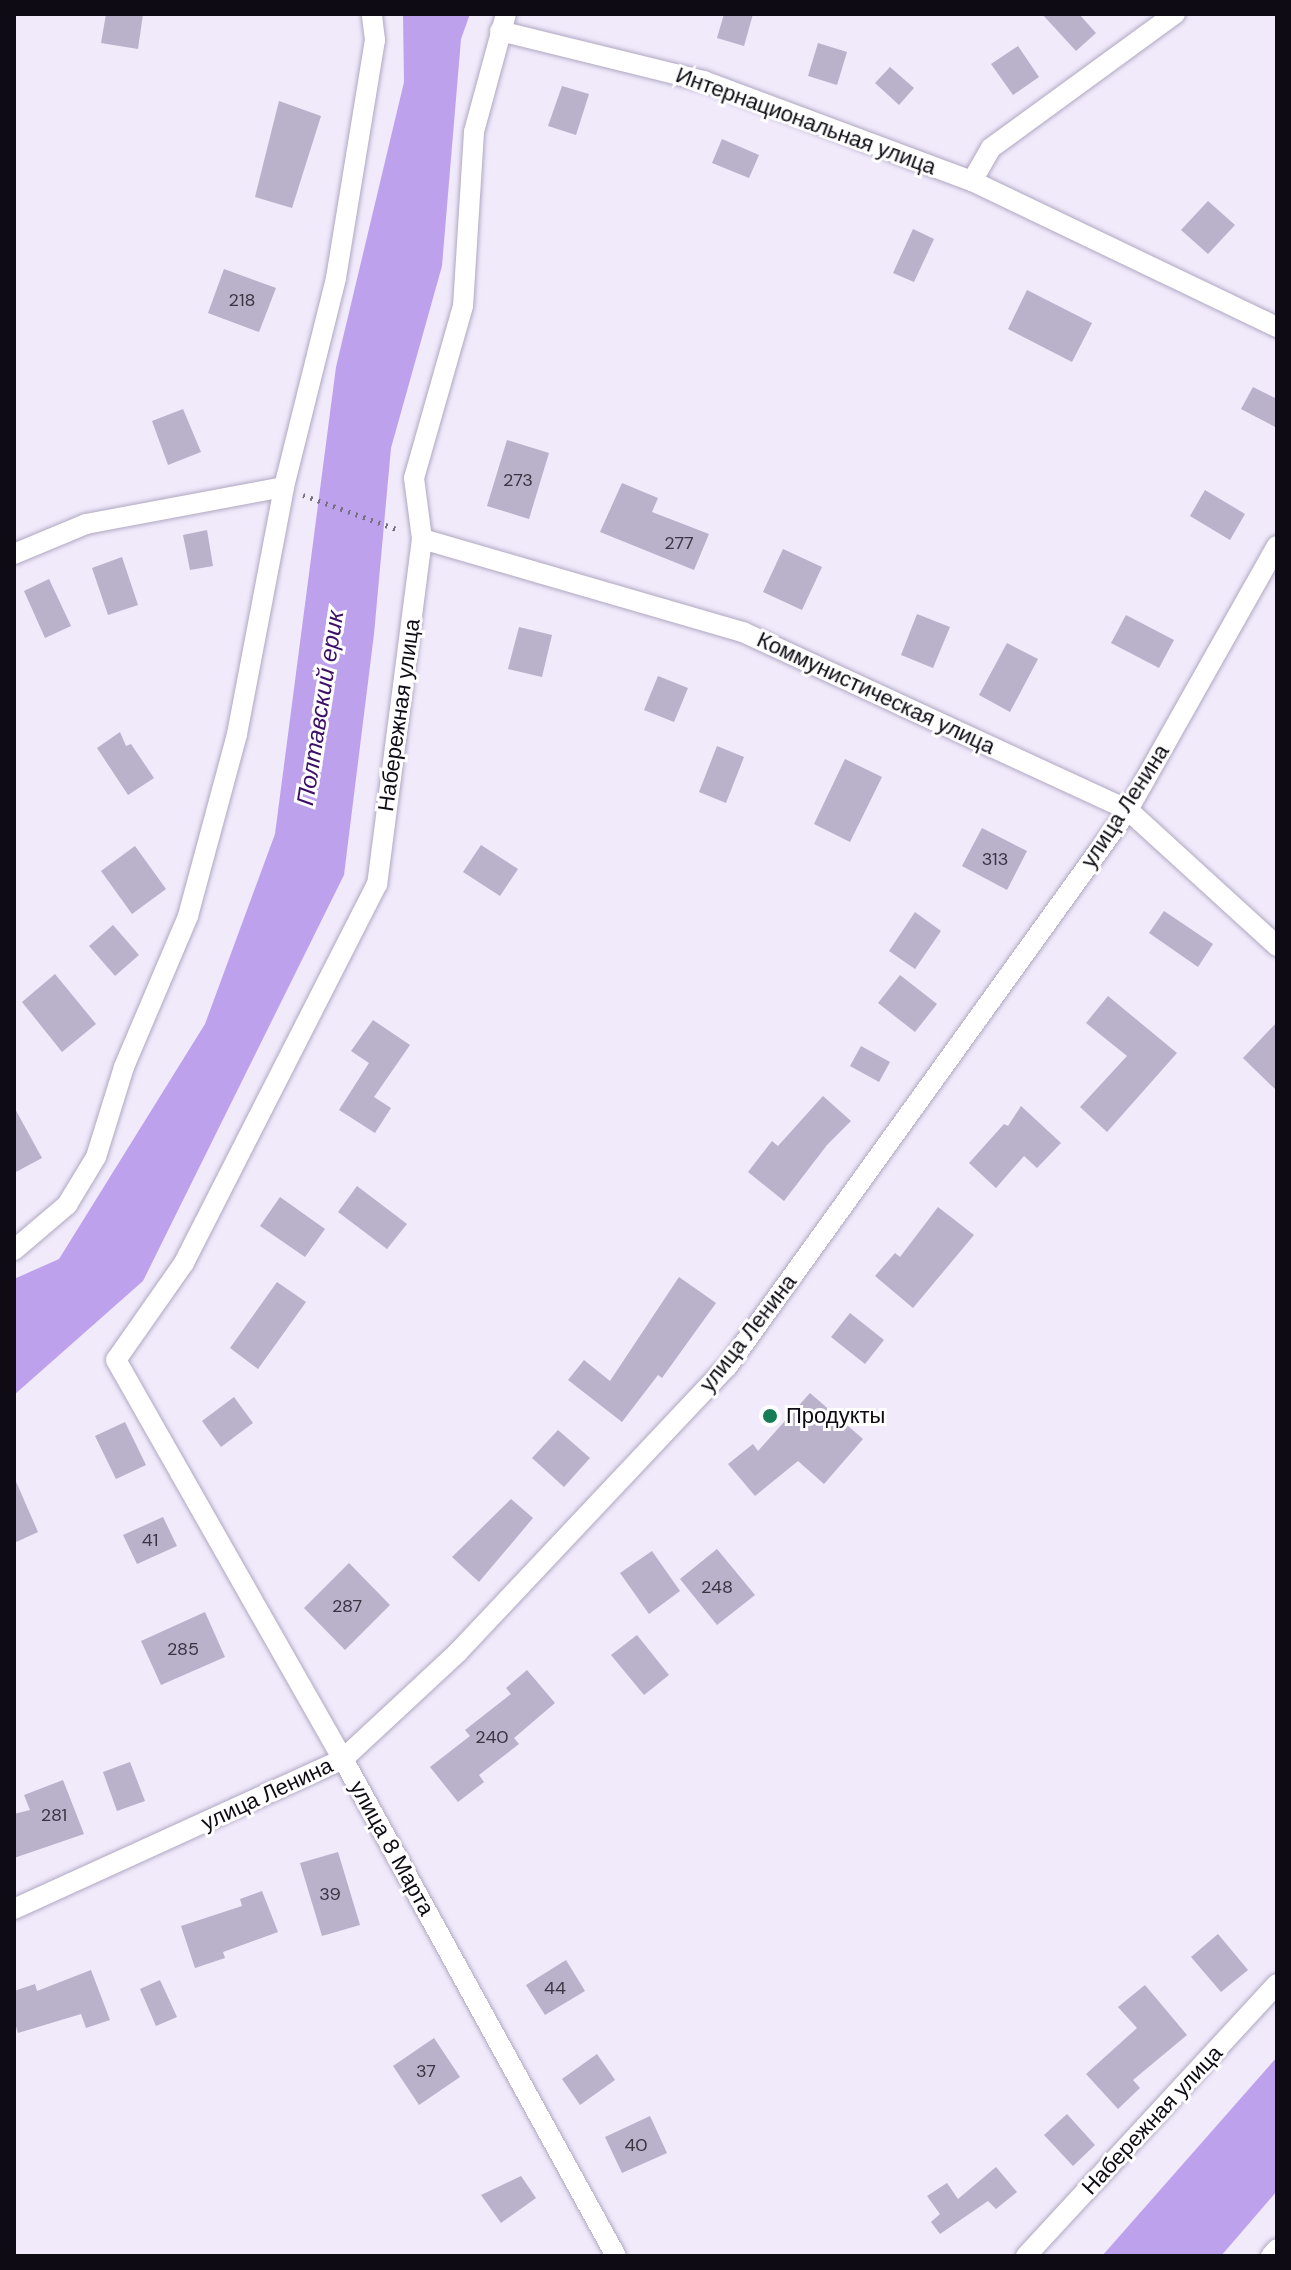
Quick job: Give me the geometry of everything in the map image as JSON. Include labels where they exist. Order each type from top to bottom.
[{"type":"street","points":[[14,1250],[67,1205],[96,1157],[124,1067],[188,916],[237,734],[284,487],[336,278],[375,40],[372,14]]},
{"type":"street","points":[[972,181],[991,148],[1175,14]]},
{"type":"street","name":"Интернациональная улица","points":[[503,22],[704,81],[972,181],[1277,327]]},
{"type":"street","name":"Набережная улица","points":[[116,1360],[184,1263],[377,884],[422,539],[414,478],[463,306],[474,132],[503,22]]},
{"type":"street","points":[[14,554],[86,524],[284,487]]},
{"type":"street","name":"Коммунистическая улица","points":[[422,539],[743,632],[1128,810],[1277,946]]},
{"type":"street","name":"улица Ленина","points":[[14,1909],[343,1759],[458,1652],[727,1367],[1128,810],[1277,546]]},
{"type":"street","name":"улица 8 Марта","points":[[116,1360],[343,1759],[616,2256]]},
{"type":"street","name":"Набережная улица","points":[[1026,2256],[1277,1984]]},
{"type":"street","points":[[1271,2256],[1277,2249]]},
{"type":"path","points":[[284,487],[422,539]]},
{"type":"water","name":"Полтавский ерик","points":[[403,14],[470,14],[461,39],[442,266],[391,448],[374,634],[344,875],[143,1281],[14,1395],[14,1279],[59,1259],[205,1024],[275,834],[336,367],[404,82]]},
{"type":"water","points":[[1277,2057],[1277,2191],[1221,2256],[1102,2256]]},
{"type":"building","points":[[106,14],[143,14],[138,49],[101,43]]},
{"type":"building","points":[[724,14],[753,14],[744,46],[717,38]]},
{"type":"building","points":[[1042,14],[1079,14],[1096,33],[1076,51]]},
{"type":"building","points":[[818,43],[847,52],[837,85],[808,76]]},
{"type":"building","points":[[1018,46],[1039,77],[1013,95],[991,64]]},
{"type":"building","points":[[890,67],[914,88],[899,105],[875,83]]},
{"type":"building","points":[[562,86],[589,94],[576,135],[548,126]]},
{"type":"building","points":[[279,101],[321,116],[292,208],[255,197]]},
{"type":"building","points":[[722,139],[759,155],[749,178],[712,163]]},
{"type":"building","points":[[1208,201],[1235,225],[1208,254],[1181,230]]},
{"type":"building","points":[[913,229],[934,239],[914,282],[893,273]]},
{"type":"building","points":[[224,269],[276,288],[259,332],[208,313]]},
{"type":"building","points":[[1027,290],[1092,323],[1072,362],[1008,329]]},
{"type":"building","points":[[1253,387],[1277,399],[1277,428],[1241,409]]},
{"type":"building","points":[[183,409],[201,452],[168,465],[152,421]]},
{"type":"building","points":[[507,440],[549,453],[529,519],[487,506]]},
{"type":"building","points":[[622,483],[658,498],[652,512],[709,534],[694,570],[600,532]]},
{"type":"building","points":[[1205,490],[1245,514],[1230,540],[1190,516]]},
{"type":"building","points":[[207,530],[213,566],[190,570],[183,535]]},
{"type":"building","points":[[783,549],[822,567],[802,610],[763,592]]},
{"type":"building","points":[[122,557],[138,605],[108,615],[92,568]]},
{"type":"building","points":[[49,579],[71,626],[45,638],[24,591]]},
{"type":"building","points":[[917,614],[950,627],[933,668],[901,655]]},
{"type":"building","points":[[1126,615],[1174,640],[1159,668],[1111,643]]},
{"type":"building","points":[[519,627],[552,635],[542,677],[508,669]]},
{"type":"building","points":[[1007,643],[1038,659],[1010,712],[979,695]]},
{"type":"building","points":[[658,676],[688,688],[674,722],[644,710]]},
{"type":"building","points":[[120,732],[126,746],[131,744],[154,778],[128,795],[97,748]]},
{"type":"building","points":[[717,746],[744,757],[726,803],[699,792]]},
{"type":"building","points":[[845,759],[882,777],[850,842],[814,824]]},
{"type":"building","points":[[982,828],[1027,851],[1007,890],[962,866]]},
{"type":"building","points":[[481,845],[518,869],[500,896],[463,872]]},
{"type":"building","points":[[135,846],[166,889],[132,914],[101,871]]},
{"type":"building","points":[[1164,911],[1213,944],[1198,967],[1149,933]]},
{"type":"building","points":[[915,912],[941,931],[915,969],[889,951]]},
{"type":"building","points":[[113,925],[139,955],[115,976],[89,946]]},
{"type":"building","points":[[55,974],[96,1024],[62,1052],[22,1002]]},
{"type":"building","points":[[900,975],[937,1004],[915,1032],[878,1003]]},
{"type":"building","points":[[1108,996],[1177,1053],[1107,1132],[1080,1107],[1127,1056],[1086,1023]]},
{"type":"building","points":[[373,1020],[410,1045],[374,1097],[391,1108],[375,1133],[339,1110],[369,1063],[351,1051]]},
{"type":"building","points":[[1277,1022],[1277,1091],[1243,1058]]},
{"type":"building","points":[[861,1046],[890,1062],[879,1082],[850,1066]]},
{"type":"building","points":[[823,1096],[851,1121],[827,1145],[784,1201],[748,1172],[772,1141],[778,1146]]},
{"type":"building","points":[[1021,1106],[1061,1143],[1037,1168],[1024,1156],[996,1188],[969,1163],[1004,1124],[1008,1126]]},
{"type":"building","points":[[14,1107],[42,1158],[14,1173]]},
{"type":"building","points":[[357,1186],[407,1224],[387,1249],[338,1212]]},
{"type":"building","points":[[280,1197],[325,1229],[305,1257],[260,1226]]},
{"type":"building","points":[[938,1207],[974,1235],[913,1308],[875,1276],[895,1253],[900,1257]]},
{"type":"building","points":[[679,1277],[716,1303],[662,1378],[658,1375],[622,1422],[568,1380],[584,1360],[610,1381]]},
{"type":"building","points":[[277,1282],[306,1302],[258,1369],[230,1348]]},
{"type":"building","points":[[850,1313],[884,1340],[865,1364],[831,1337]]},
{"type":"building","points":[[810,1393],[863,1439],[824,1484],[798,1461],[755,1496],[728,1464],[753,1444],[758,1451]]},
{"type":"building","points":[[234,1397],[253,1423],[221,1447],[202,1421]]},
{"type":"building","points":[[125,1422],[146,1465],[116,1479],[95,1436]]},
{"type":"building","points":[[558,1430],[590,1458],[564,1487],[532,1458]]},
{"type":"building","points":[[14,1477],[38,1532],[14,1543]]},
{"type":"building","points":[[511,1499],[533,1518],[479,1582],[452,1557]]},
{"type":"building","points":[[163,1517],[177,1546],[137,1564],[123,1535]]},
{"type":"building","points":[[717,1549],[755,1595],[717,1625],[680,1579]]},
{"type":"building","points":[[652,1551],[680,1591],[649,1614],[620,1573]]},
{"type":"building","points":[[349,1563],[390,1605],[345,1650],[304,1608]]},
{"type":"building","points":[[205,1612],[225,1657],[161,1685],[141,1641]]},
{"type":"building","points":[[637,1635],[669,1675],[644,1695],[611,1655]]},
{"type":"building","points":[[527,1670],[555,1703],[514,1738],[519,1744],[479,1775],[484,1782],[458,1802],[430,1767],[470,1736],[465,1730],[511,1694],[506,1688]]},
{"type":"building","points":[[130,1762],[145,1801],[117,1811],[103,1772]]},
{"type":"building","points":[[63,1780],[84,1834],[14,1858],[14,1814],[30,1810],[24,1795]]},
{"type":"building","points":[[338,1852],[360,1925],[322,1936],[300,1863]]},
{"type":"building","points":[[262,1891],[278,1932],[223,1952],[225,1958],[195,1968],[181,1926],[242,1906],[240,1899]]},
{"type":"building","points":[[1218,1934],[1248,1970],[1221,1992],[1191,1957]]},
{"type":"building","points":[[566,1960],[585,1991],[545,2015],[526,1985]]},
{"type":"building","points":[[91,1970],[110,2020],[86,2028],[81,2014],[18,2033],[14,2020],[14,1991],[35,1984],[37,1991]]},
{"type":"building","points":[[160,1980],[177,2017],[156,2026],[140,1989]]},
{"type":"building","points":[[1145,1985],[1187,2035],[1133,2080],[1140,2088],[1118,2109],[1086,2074],[1137,2028],[1118,2007]]},
{"type":"building","points":[[434,2038],[460,2077],[419,2105],[393,2066]]},
{"type":"building","points":[[597,2054],[615,2080],[580,2105],[562,2079]]},
{"type":"building","points":[[1067,2114],[1095,2145],[1073,2166],[1044,2135]]},
{"type":"building","points":[[650,2116],[667,2153],[622,2173],[605,2137]]},
{"type":"building","points":[[996,2167],[1017,2192],[996,2209],[988,2201],[940,2234],[931,2222],[940,2214],[927,2196],[947,2183],[958,2199]]},
{"type":"building","points":[[521,2176],[536,2198],[501,2223],[481,2195]]},
{"type":"place","name":"Продукты","points":[[770,1416]]}]
